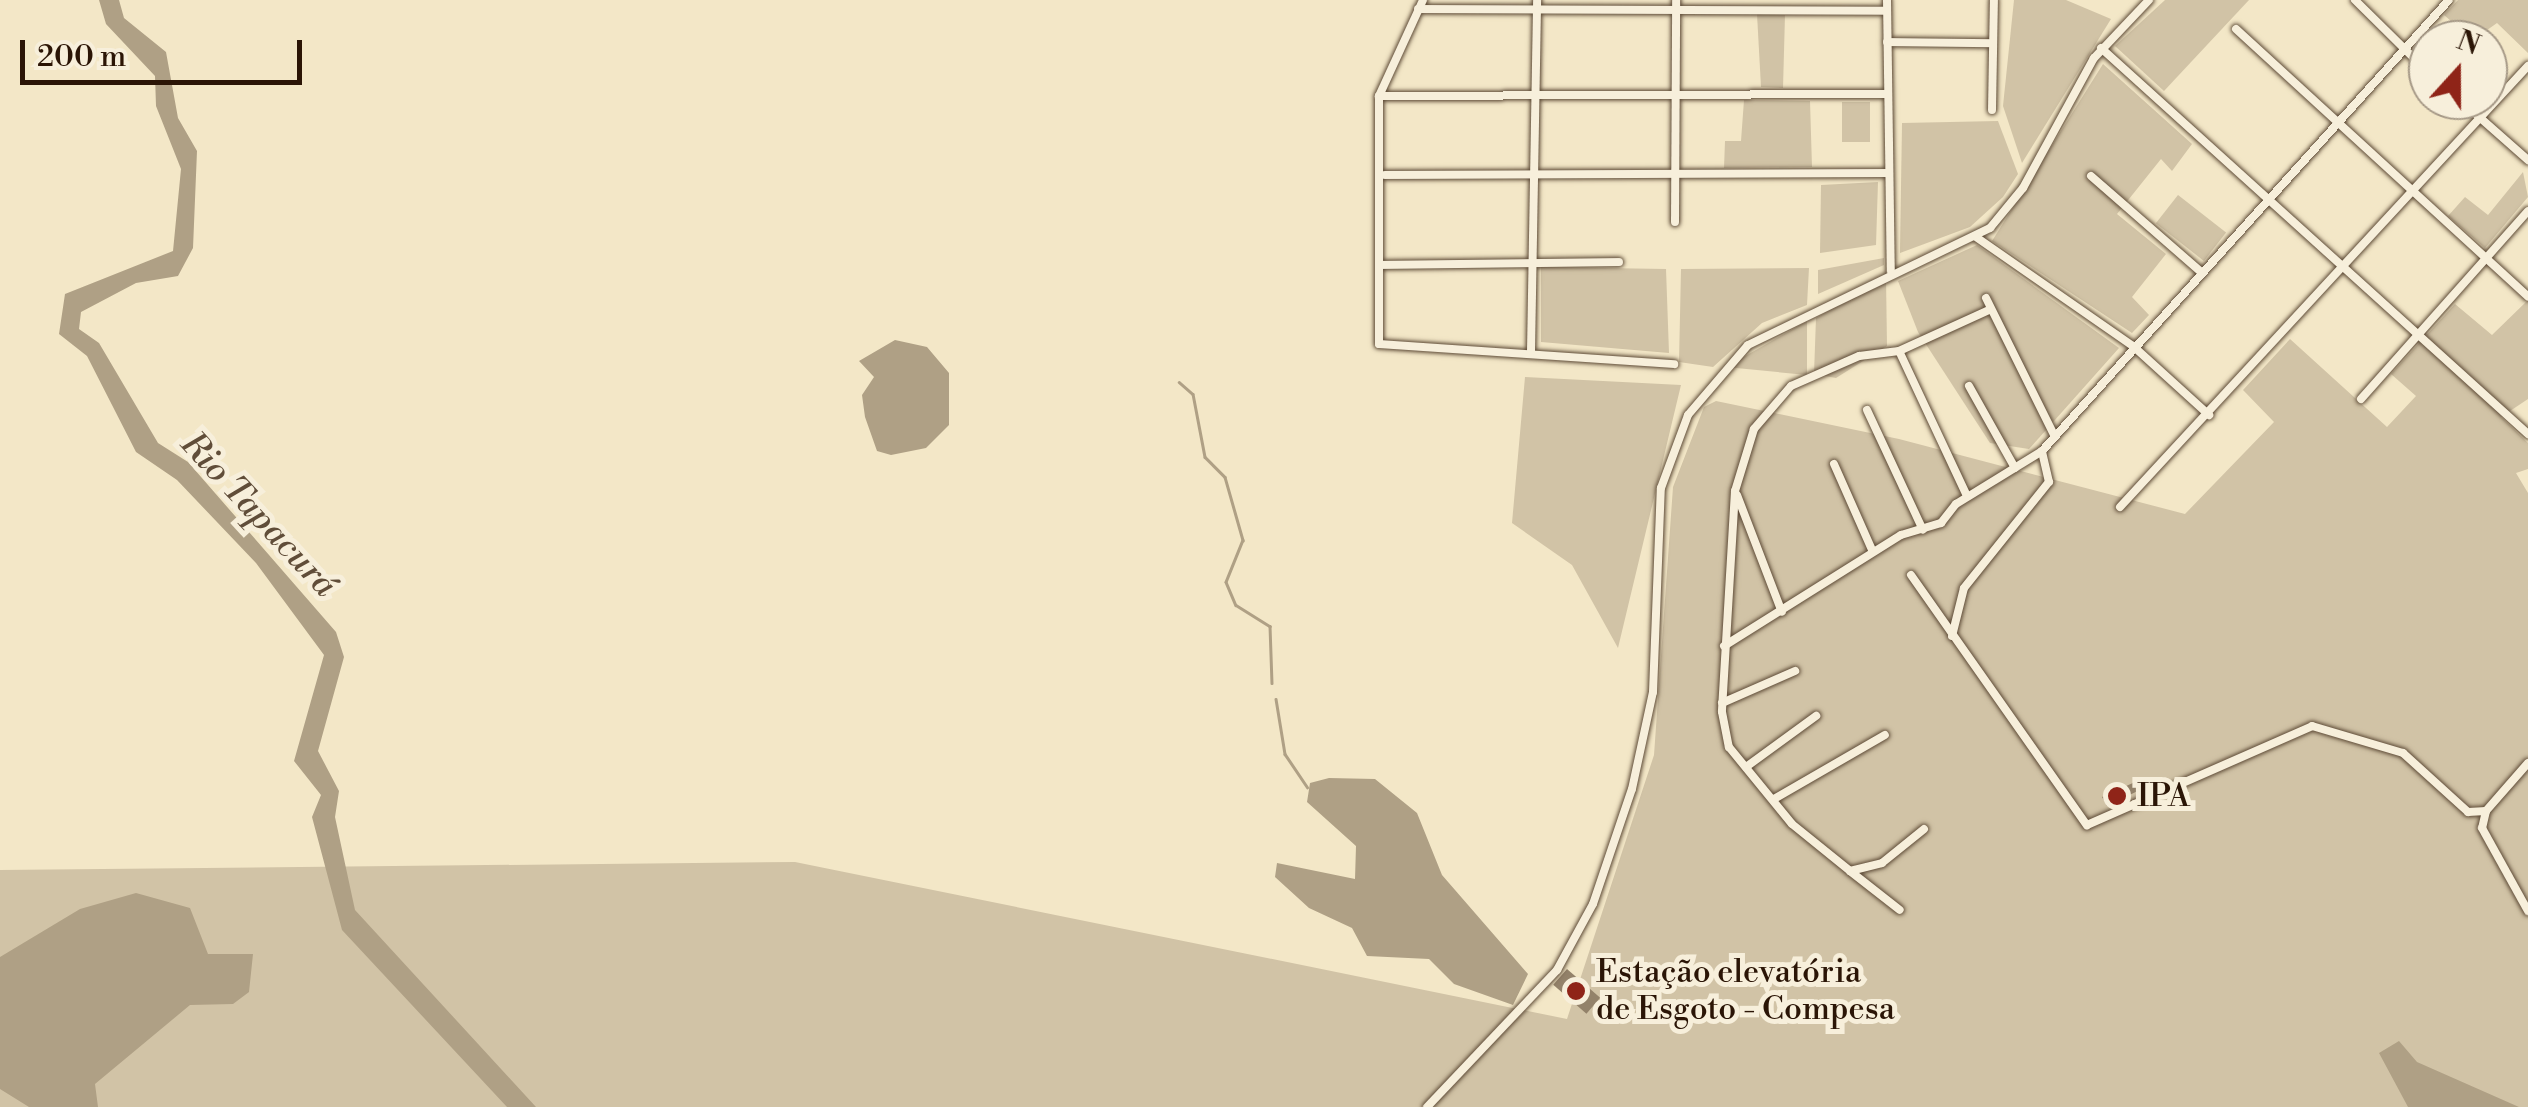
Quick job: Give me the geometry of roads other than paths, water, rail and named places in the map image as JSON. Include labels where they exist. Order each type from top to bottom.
[{"type":"street","points":[[1423,0],[1379,96],[1385,176],[1379,344],[1531,351],[1674,364]]},
{"type":"street","points":[[1887,0],[1887,172],[1892,272]]},
{"type":"street","points":[[1992,110],[1994,0]]},
{"type":"street","points":[[1427,1107],[1557,970],[1587,920],[1642,750],[1659,647],[1661,488],[1688,416],[1748,344],[1892,272],[1976,238],[2023,188],[2102,48],[2149,0]]},
{"type":"street","points":[[1724,646],[1874,552],[1923,530],[1967,496],[2042,451],[2133,346],[2342,124],[2449,0]]},
{"type":"street","points":[[2358,1],[2408,54]]},
{"type":"street","points":[[1418,9],[1676,3],[1887,11]]},
{"type":"street","points":[[1676,3],[1676,222]]},
{"type":"street","points":[[1531,351],[1537,4]]},
{"type":"street","points":[[2236,29],[2528,297]]},
{"type":"street","points":[[1887,42],[1991,43]]},
{"type":"street","points":[[2102,48],[2420,332],[2528,434]]},
{"type":"street","points":[[2508,88],[2528,66]]},
{"type":"street","points":[[1379,96],[1888,94]]},
{"type":"street","points":[[2120,508],[2478,120]]},
{"type":"street","points":[[2482,120],[2528,160]]},
{"type":"street","points":[[1385,176],[1887,172]]},
{"type":"street","points":[[2091,176],[2202,273]]},
{"type":"street","points":[[2361,400],[2528,211]]},
{"type":"street","points":[[1976,238],[2133,346],[2209,415]]},
{"type":"street","points":[[1381,265],[1619,262]]},
{"type":"street","points":[[1986,298],[2054,438]]},
{"type":"street","points":[[1900,910],[1850,871],[1774,799],[1728,747],[1722,704],[1736,491],[1770,401],[1860,356],[1898,351],[1991,309]]},
{"type":"street","points":[[1898,351],[1967,496]]},
{"type":"street","points":[[1968,386],[2015,468]]},
{"type":"street","points":[[1867,410],[1923,530]]},
{"type":"street","points":[[1952,636],[1964,588],[2049,482],[2042,451]]},
{"type":"street","points":[[1834,464],[1874,552]]},
{"type":"street","points":[[1736,491],[1782,612]]},
{"type":"street","points":[[1911,574],[2087,825],[2312,726],[2402,753],[2468,812],[2486,810]]},
{"type":"street","points":[[1722,704],[1795,671]]},
{"type":"street","points":[[1746,768],[1816,716]]},
{"type":"street","points":[[1774,799],[1885,735]]},
{"type":"street","points":[[2528,763],[2486,810],[2483,835],[2528,911]]},
{"type":"street","points":[[1850,871],[1882,863],[1924,829]]},
{"type":"waterway","points":[[1179,382],[1193,394],[1205,457],[1225,477],[1243,540],[1226,582],[1236,605],[1270,626],[1272,683]]},
{"type":"waterway","points":[[1276,699],[1285,754],[1307,787]]},
{"type":"place","name":"IPA","points":[[2117,796]]},
{"type":"place","name":"Estação elevatória de Esgoto - Compesa","points":[[1576,991]]},
{"type":"water label","name":"Rio Tapacurá","points":[[258,515]]}]
